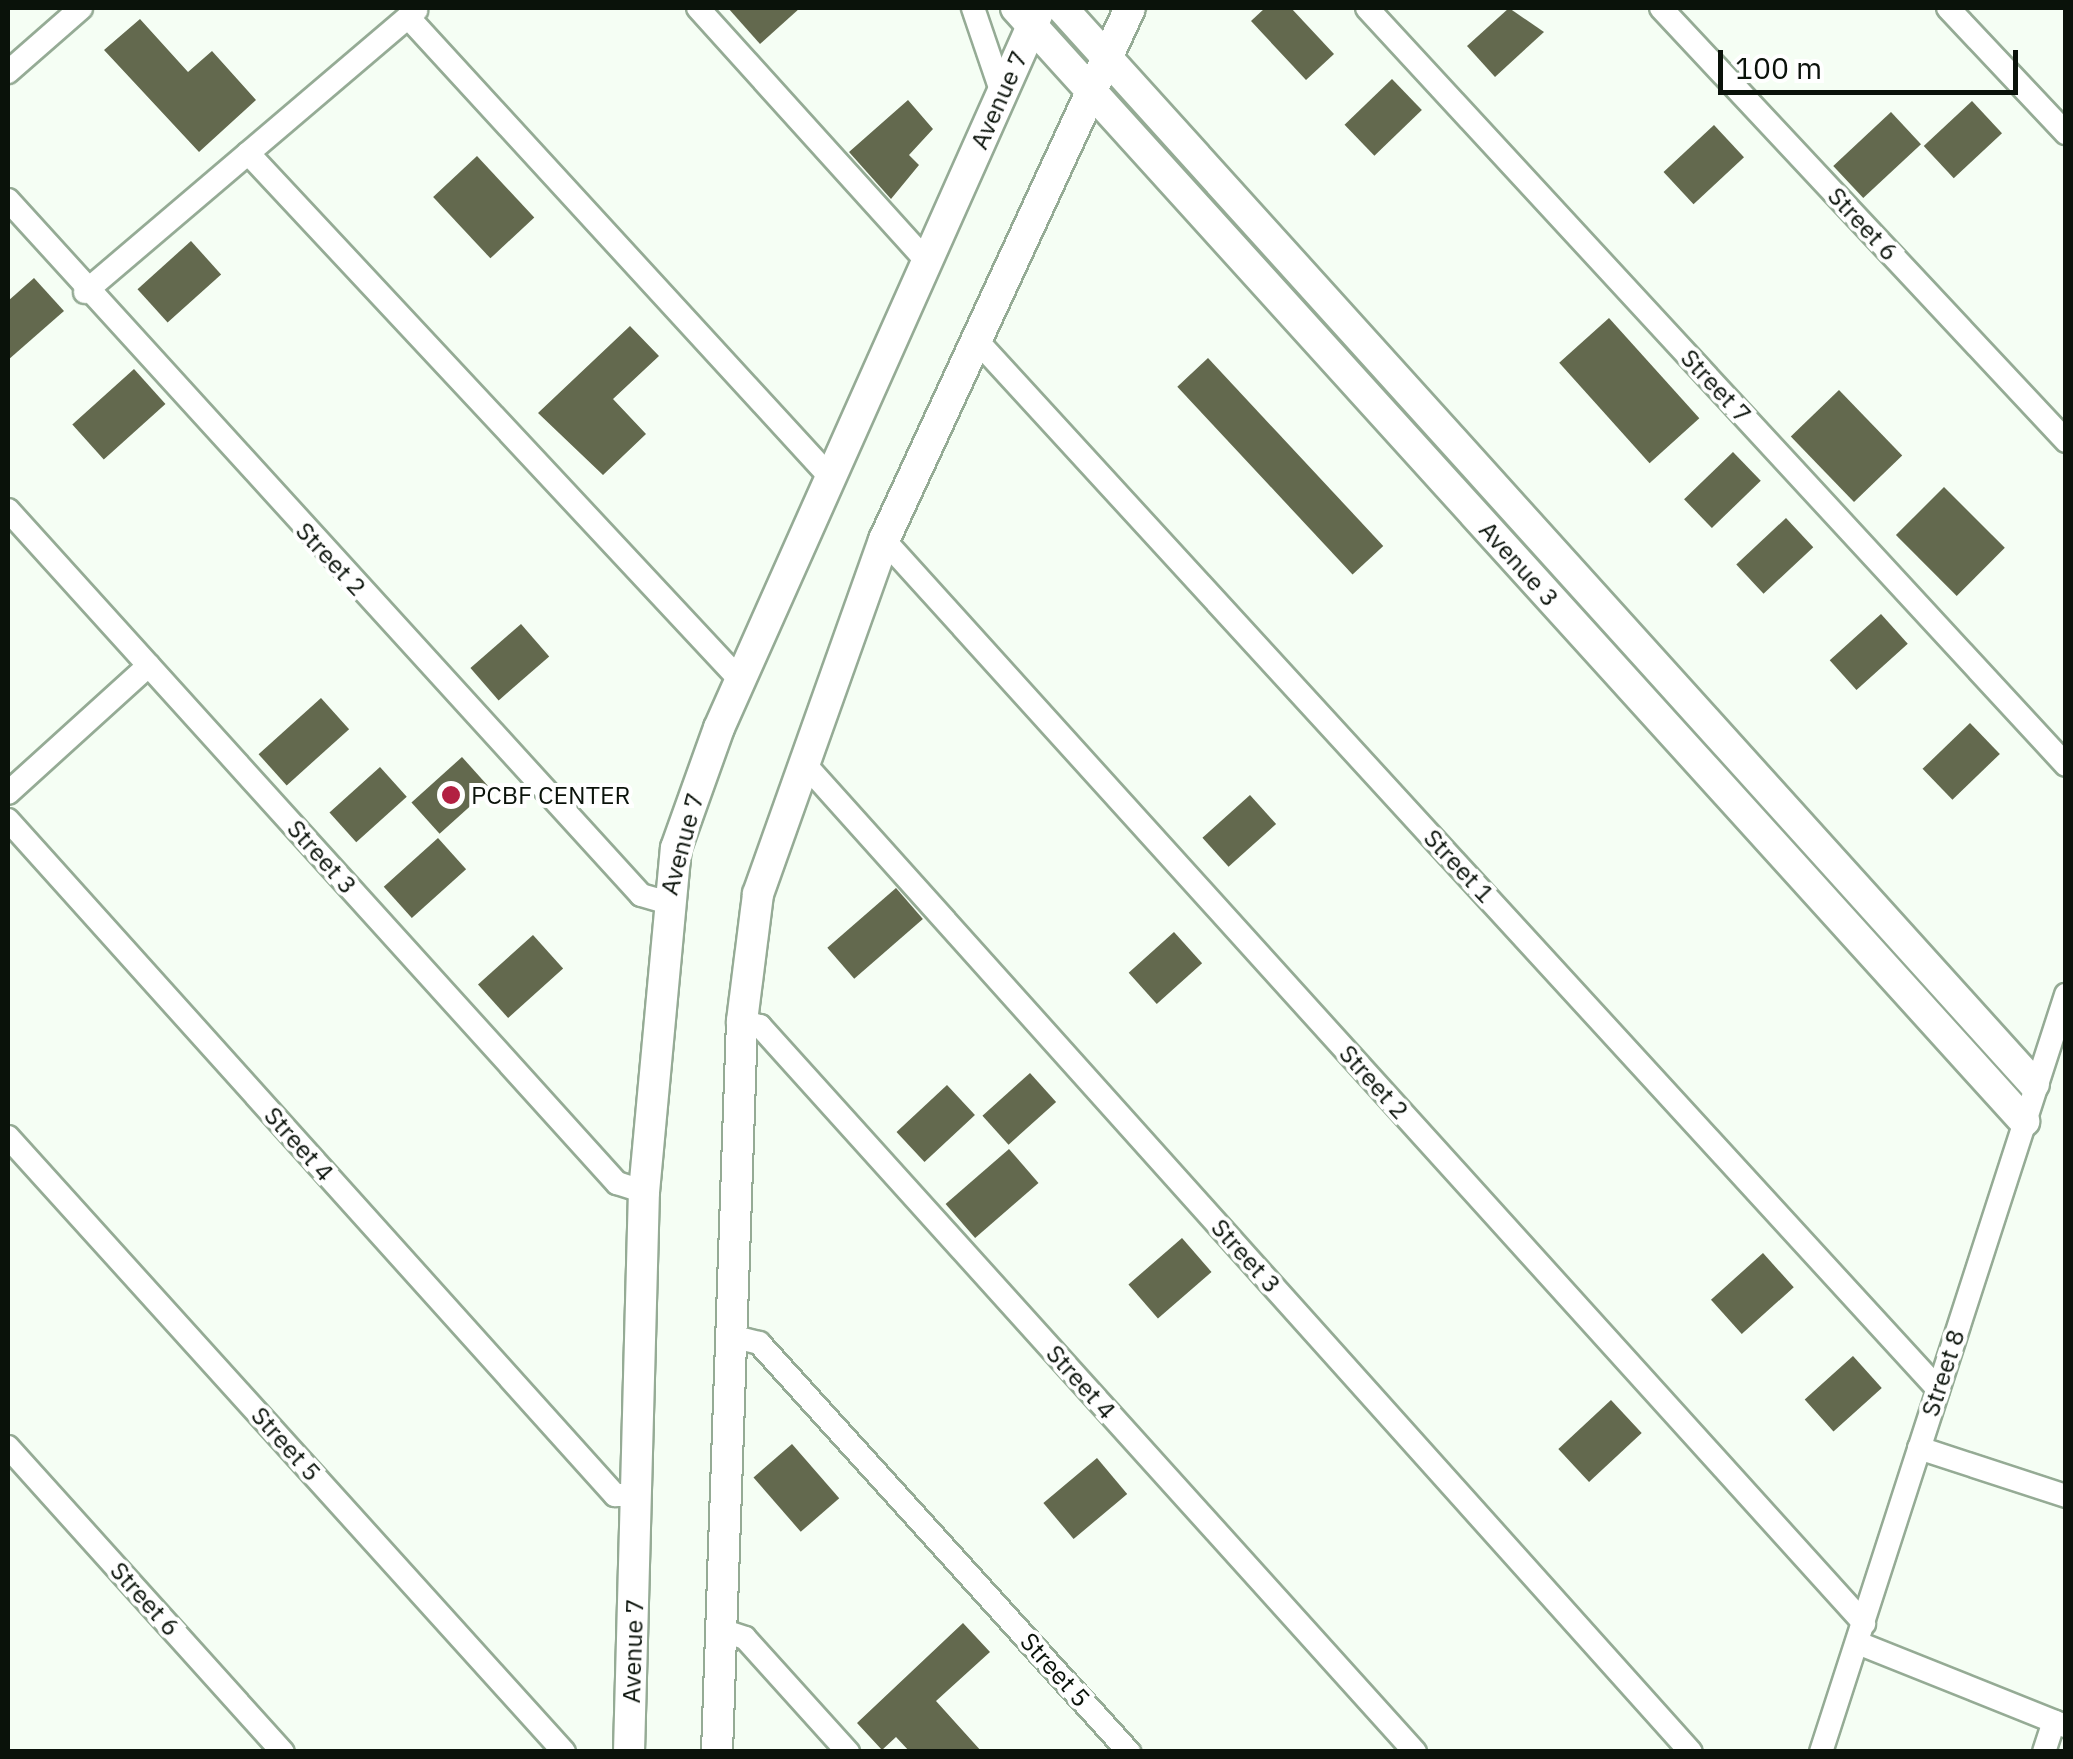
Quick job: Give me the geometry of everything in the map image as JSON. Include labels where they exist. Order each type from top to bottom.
[{"type":"main road","name":"Avenue 3","points":[[1062,8],[2034,1084]]},
{"type":"main road","points":[[718,1752],[742,1021],[758,894],[802,761],[884,540],[980,344],[1130,8]]},
{"type":"main road","name":"Avenue 7","points":[[629,1752],[644,1192],[665,902],[681,832],[740,681],[1002,93],[1030,13]]},
{"type":"main road","name":"Avenue 3","points":[[1030,13],[1090,91],[2024,1120]]},
{"type":"street","points":[[8,72],[80,8]]},
{"type":"street","points":[[698,8],[928,261]]},
{"type":"street","points":[[973,8],[1002,93]]},
{"type":"street","name":"Street 7","points":[[1367,8],[2066,766]]},
{"type":"street","name":"Street 6","points":[[1661,8],[2066,441]]},
{"type":"street","points":[[1948,8],[2066,133]]},
{"type":"street","points":[[84,292],[413,12],[831,478]]},
{"type":"street","points":[[248,153],[740,681]]},
{"type":"street","name":"Street 2","points":[[8,200],[84,292],[641,895],[665,902]]},
{"type":"street","name":"Street 1","points":[[980,344],[1938,1388]]},
{"type":"street","name":"Street 3","points":[[8,510],[618,1183],[644,1192]]},
{"type":"street","name":"Street 2","points":[[884,540],[1861,1633]]},
{"type":"street","points":[[8,793],[149,666]]},
{"type":"street","name":"Street 3","points":[[802,761],[1691,1752]]},
{"type":"street","name":"Street 4","points":[[8,820],[616,1495],[638,1495]]},
{"type":"street","name":"Street 8","points":[[1821,1752],[2034,1084],[2066,995]]},
{"type":"street","name":"Street 4","points":[[742,1021],[760,1026],[1415,1752]]},
{"type":"street","name":"Street 5","points":[[8,1137],[564,1752]]},
{"type":"street","name":"Street 5","points":[[731,1336],[759,1343],[1129,1752]]},
{"type":"street","name":"Street 6","points":[[8,1447],[283,1752]]},
{"type":"street","points":[[1920,1448],[2066,1496]]},
{"type":"street","points":[[721,1630],[745,1638],[848,1752]]},
{"type":"street","points":[[1861,1633],[2060,1724],[2044,1752]]},
{"type":"building","points":[[728,8],[800,8],[760,44]]},
{"type":"building","points":[[1265,8],[1291,8],[1334,54],[1306,80],[1251,21]]},
{"type":"building","points":[[1509,8],[1544,32],[1495,77],[1467,46]]},
{"type":"building","points":[[140,19],[188,72],[212,51],[256,100],[199,152],[104,50]]},
{"type":"building","points":[[1392,79],[1422,110],[1374,156],[1345,125]]},
{"type":"building","points":[[908,100],[933,129],[909,155],[919,165],[891,199],[849,152]]},
{"type":"building","points":[[1972,101],[2002,133],[1954,178],[1924,146]]},
{"type":"building","points":[[1891,112],[1921,144],[1863,198],[1833,166]]},
{"type":"building","points":[[1714,125],[1744,157],[1694,204],[1664,172]]},
{"type":"building","points":[[477,156],[534,217],[490,258],[433,197]]},
{"type":"building","points":[[191,241],[221,274],[168,323],[137,289]]},
{"type":"building","points":[[34,278],[64,311],[8,360],[8,301]]},
{"type":"building","points":[[1609,318],[1699,418],[1650,463],[1559,363]]},
{"type":"building","points":[[630,326],[659,356],[613,399],[646,434],[603,475],[538,413]]},
{"type":"building","points":[[1208,358],[1383,546],[1353,575],[1177,387]]},
{"type":"building","points":[[134,369],[165,404],[104,459],[72,425]]},
{"type":"building","points":[[1839,390],[1902,455],[1854,502],[1791,437]]},
{"type":"building","points":[[1733,452],[1761,481],[1712,528],[1684,499]]},
{"type":"building","points":[[1944,487],[2005,548],[1957,596],[1896,535]]},
{"type":"building","points":[[1786,518],[1813,547],[1764,594],[1736,564]]},
{"type":"building","points":[[1881,614],[1908,644],[1856,690],[1830,660]]},
{"type":"building","points":[[521,624],[549,656],[499,700],[470,668]]},
{"type":"building","points":[[321,698],[349,729],[287,785],[259,754]]},
{"type":"building","points":[[1970,723],[2000,754],[1952,800],[1923,769]]},
{"type":"building","name":"PCBF CENTER","points":[[462,757],[490,788],[440,834],[411,803]]},
{"type":"building","points":[[380,767],[407,797],[356,842],[329,813]]},
{"type":"building","points":[[1250,795],[1276,824],[1229,867],[1202,838]]},
{"type":"building","points":[[438,838],[466,869],[412,918],[384,887]]},
{"type":"building","points":[[896,888],[923,919],[854,979],[827,948]]},
{"type":"building","points":[[1174,932],[1202,963],[1157,1004],[1129,973]]},
{"type":"building","points":[[533,935],[563,968],[508,1018],[478,985]]},
{"type":"building","points":[[1030,1073],[1056,1102],[1009,1145],[982,1116]]},
{"type":"building","points":[[947,1085],[975,1115],[924,1162],[897,1132]]},
{"type":"building","points":[[1009,1149],[1039,1183],[975,1238],[946,1204]]},
{"type":"building","points":[[1182,1238],[1212,1272],[1158,1319],[1128,1285]]},
{"type":"building","points":[[1763,1253],[1794,1287],[1742,1334],[1711,1300]]},
{"type":"building","points":[[1853,1356],[1882,1388],[1833,1431],[1805,1399]]},
{"type":"building","points":[[1611,1400],[1642,1433],[1589,1482],[1558,1449]]},
{"type":"building","points":[[792,1444],[839,1498],[801,1532],[754,1477]]},
{"type":"building","points":[[1097,1458],[1127,1494],[1074,1539],[1043,1503]]},
{"type":"building","points":[[963,1623],[990,1652],[936,1701],[982,1752],[910,1752],[896,1737],[882,1750],[857,1723]]},
{"type":"place","name":"PCBF CENTER","points":[[451,795]]}]
